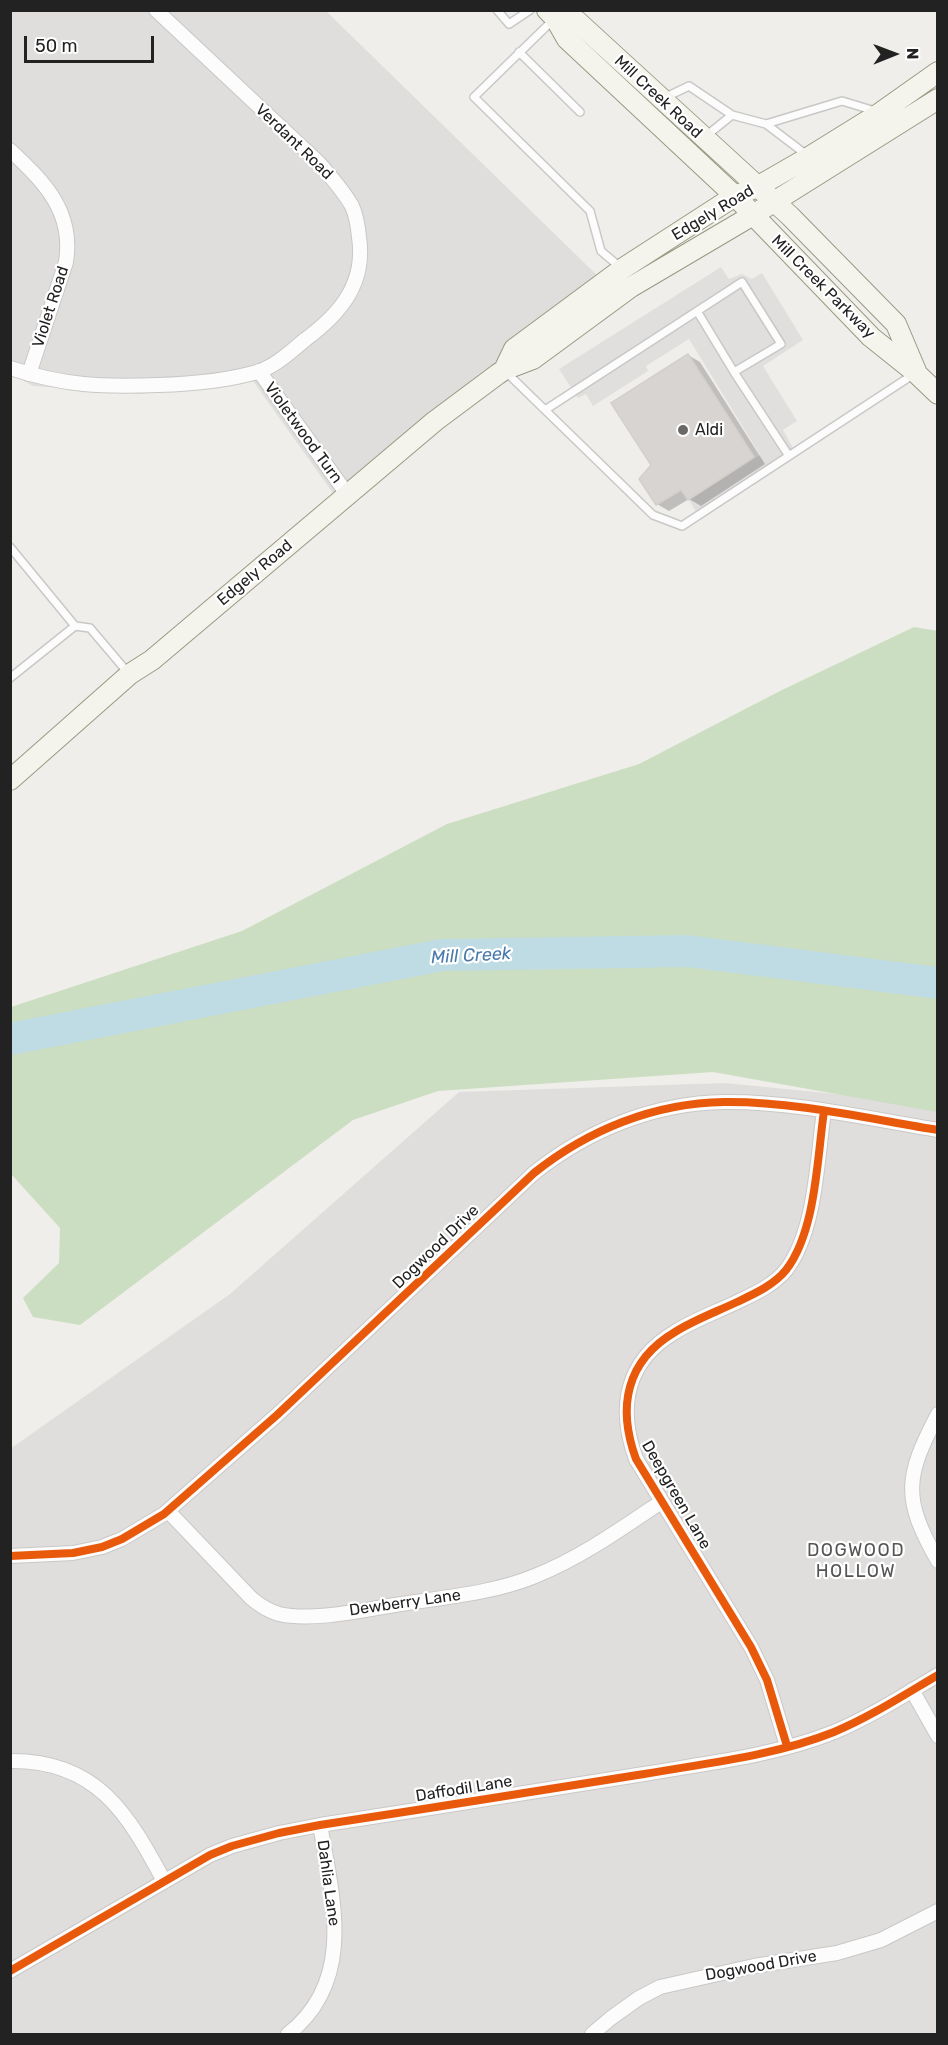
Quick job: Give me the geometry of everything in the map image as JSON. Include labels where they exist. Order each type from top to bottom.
[{"type":"main road","name":"Mill Creek Road","points":[[551,14],[577,21],[757,187]]},
{"type":"main road","name":"Mill Creek Road","points":[[551,14],[567,39],[735,196]]},
{"type":"main road","name":"Edgely Road","points":[[504,370],[514,349],[622,268],[735,196],[757,187],[880,113],[938,72]]},
{"type":"main road","name":"Edgely Road","points":[[10,780],[130,674],[152,660],[435,421],[504,370],[533,359],[631,287],[753,215],[938,99]]},
{"type":"main road","name":"Mill Creek Parkway","points":[[757,187],[790,216],[896,324],[916,373]]},
{"type":"main road","name":"Mill Creek Parkway","points":[[735,196],[871,337],[938,394]]},
{"type":"street","name":"Verdant Road","points":[[10,368],[60,382],[103,387],[216,381],[259,371],[276,363],[337,312],[352,289],[359,271],[362,252],[357,221],[352,207],[340,188],[319,163],[156,10]]},
{"type":"street","name":"Violet Road","points":[[10,150],[52,193],[62,216],[66,234],[66,262],[29,374]]},
{"type":"street","name":"Violetwood Turn","points":[[259,371],[347,494]]},
{"type":"street","name":"Dogwood Drive","points":[[10,1556],[74,1553],[102,1547],[122,1539],[168,1511],[389,1312],[534,1173],[560,1152],[592,1134],[648,1114],[691,1104],[724,1102],[824,1111],[938,1130]]},
{"type":"street","name":"Deepgreen Lane","points":[[787,1746],[767,1680],[752,1647],[636,1458],[630,1442],[625,1415],[626,1400],[633,1378],[650,1351],[674,1332],[759,1291],[785,1271],[799,1250],[804,1238],[811,1204],[824,1111]]},
{"type":"street","points":[[938,1414],[923,1441],[911,1480],[917,1518],[926,1542],[938,1561]]},
{"type":"street","name":"Dewberry Lane","points":[[168,1511],[261,1606],[278,1614],[300,1616],[388,1606],[510,1585],[534,1577],[570,1560],[661,1502]]},
{"type":"street","name":"Daffodil Lane","points":[[10,1971],[210,1855],[232,1846],[320,1825],[738,1758],[833,1732],[865,1717],[938,1675]]},
{"type":"street","points":[[912,1690],[938,1736]]},
{"type":"street","points":[[10,1761],[41,1763],[64,1770],[99,1789],[123,1812],[133,1826],[164,1881]]},
{"type":"street","name":"Dahlia Lane","points":[[288,2034],[314,2008],[326,1986],[334,1957],[335,1926],[332,1895],[320,1825]]},
{"type":"street","name":"Dogwood Drive","points":[[592,2034],[639,1998],[660,1987],[754,1966],[837,1953],[880,1940],[938,1911]]},
{"type":"lane","points":[[497,10],[508,24],[530,10]]},
{"type":"lane","points":[[551,14],[519,52],[474,97],[590,211],[601,251],[622,268]]},
{"type":"lane","points":[[519,52],[580,112]]},
{"type":"lane","points":[[661,99],[689,86],[732,115],[766,124],[809,157]]},
{"type":"lane","points":[[766,124],[842,101],[880,113]]},
{"type":"lane","points":[[703,138],[732,115]]},
{"type":"lane","points":[[545,410],[742,282],[781,344],[734,372]]},
{"type":"lane","points":[[697,311],[789,456]]},
{"type":"lane","points":[[504,370],[653,515],[682,526],[916,373]]},
{"type":"lane","points":[[10,547],[75,626],[90,628],[130,674]]},
{"type":"lane","points":[[10,678],[75,626]]},
{"type":"shaded area","points":[[10,11],[326,11],[606,284],[335,496],[253,381],[141,394],[33,386],[11,374]]},
{"type":"shaded area","points":[[721,267],[729,279],[742,274],[752,279],[762,273],[803,340],[763,366],[797,421],[783,430],[794,450],[696,512],[689,500],[760,455],[689,339],[646,366],[648,371],[593,406],[586,394],[578,398],[559,369]]},
{"type":"shaded area","points":[[725,1083],[937,1104],[937,2034],[11,2034],[10,1449],[230,1294],[459,1092]]},
{"type":"green space","points":[[914,627],[938,631],[937,1112],[713,1072],[438,1091],[353,1120],[80,1325],[33,1317],[23,1298],[59,1263],[60,1228],[11,1174],[11,1007],[242,931],[447,824],[639,764],[780,691]]},
{"type":"building","name":"Aldi","points":[[688,354],[754,457],[688,500],[681,490],[656,505],[639,479],[651,465],[611,403]]},
{"type":"waterway","name":"Mill Creek","points":[[10,1039],[442,955],[687,951],[938,983]]},
{"type":"cycle path","points":[[10,1556],[73,1553],[102,1547],[122,1539],[164,1514],[277,1415],[534,1173],[599,1132],[672,1107],[724,1102],[777,1104],[938,1130]]},
{"type":"cycle path","points":[[787,1746],[767,1680],[751,1647],[636,1459],[630,1440],[627,1404],[636,1371],[658,1344],[690,1324],[763,1289],[786,1270],[804,1235],[809,1215],[814,1194],[824,1111]]},
{"type":"cycle path","points":[[10,1971],[210,1855],[232,1846],[320,1825],[604,1781],[764,1753],[834,1732],[938,1675]]},
{"type":"place","name":"Aldi","points":[[683,430]]},
{"type":"district","name":"DOGWOOD HOLLOW","points":[[856,1561]]}]
